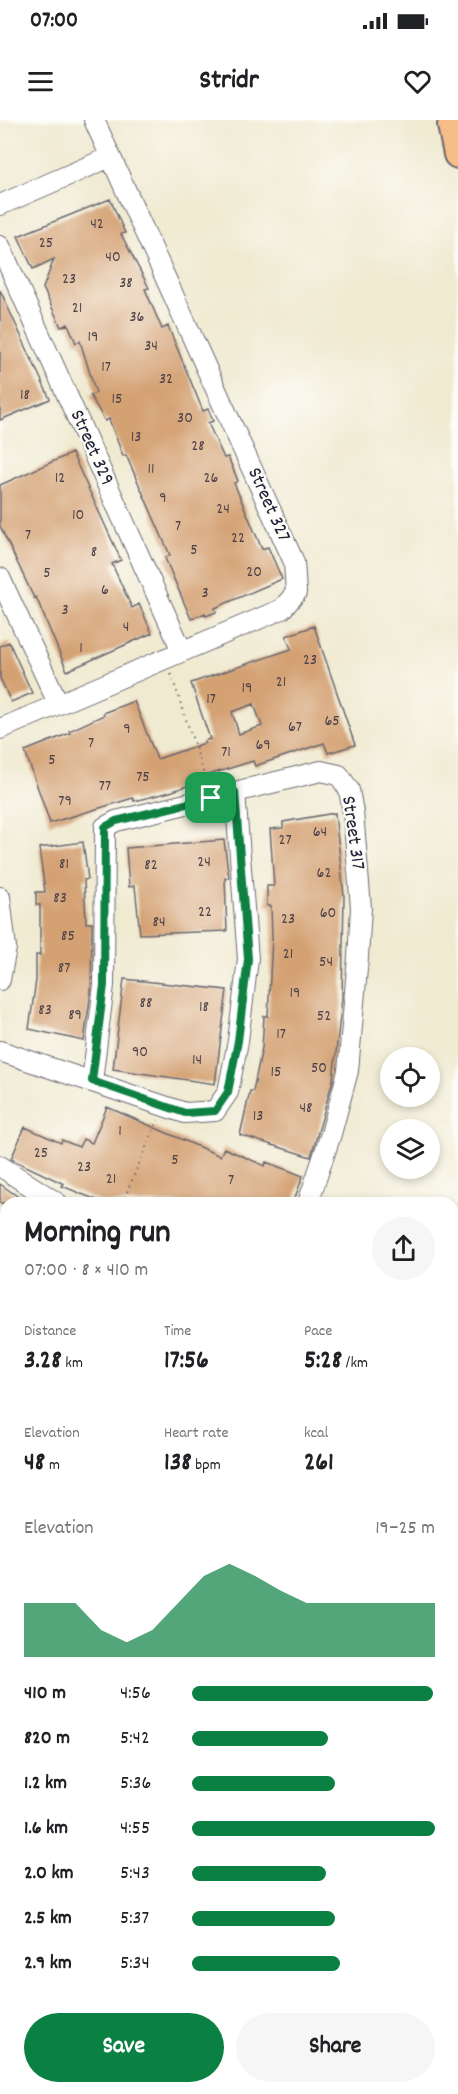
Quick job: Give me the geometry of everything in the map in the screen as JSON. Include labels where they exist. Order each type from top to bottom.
[{"type":"highway","points":[[453,128],[458,154]]},
{"type":"street","name":"Street 327","points":[[0,729],[282,609],[296,593],[294,562],[94,120]]},
{"type":"street","points":[[0,205],[110,157]]},
{"type":"street","name":"Street 329","points":[[0,246],[173,654]]},
{"type":"street","points":[[0,578],[58,703]]},
{"type":"street","name":"Street 317","points":[[92,1081],[104,985],[105,827],[116,821],[321,771],[339,775],[349,790],[361,908],[348,1071],[331,1134],[310,1197]]},
{"type":"street","points":[[0,1050],[185,1113],[215,1111],[228,1092],[238,1041],[248,959],[235,792]]},
{"type":"street","points":[[0,897],[6,948],[0,980]]},
{"type":"street","points":[[0,1166],[39,1197]]},
{"type":"path","points":[[173,654],[211,798]]},
{"type":"path","points":[[125,1197],[164,1106]]},
{"type":"building","points":[[110,199],[125,233],[121,234],[149,288],[145,289],[162,329],[168,326],[203,411],[208,409],[213,421],[208,423],[224,458],[228,457],[238,481],[234,483],[262,549],[268,547],[282,579],[215,608],[216,612],[206,616],[205,613],[191,619],[165,558],[170,555],[126,455],[123,456],[109,419],[105,421],[90,395],[96,393],[80,341],[76,343],[68,324],[61,327],[43,288],[54,259],[33,269],[18,236]]},
{"type":"building","points":[[0,290],[50,399],[0,420]]},
{"type":"building","points":[[72,453],[121,560],[112,564],[132,608],[139,604],[152,633],[67,671],[36,597],[34,598],[0,526],[0,485]]},
{"type":"building","points":[[314,626],[355,745],[328,753],[324,743],[255,766],[253,761],[199,778],[201,781],[170,792],[134,801],[133,798],[50,823],[25,751],[70,733],[69,731],[104,715],[103,713],[134,701],[157,759],[205,743],[204,741],[210,739],[191,683],[291,649],[286,636]],"holes":[[[254,704],[262,726],[239,734],[232,712]]]},
{"type":"building","points":[[9,642],[32,693],[11,702],[0,678],[0,646]]},
{"type":"building","points":[[335,813],[344,896],[342,998],[333,1080],[311,1157],[240,1135],[250,1091],[253,1091],[262,1048],[264,1016],[268,1016],[272,938],[271,906],[267,906],[267,886],[274,886],[270,829],[283,828],[283,822]]},
{"type":"building","points":[[224,840],[229,878],[225,878],[227,931],[140,934],[135,886],[129,887],[126,848]]},
{"type":"building","points":[[83,842],[88,879],[84,880],[86,923],[92,923],[91,991],[84,1041],[29,1029],[36,980],[36,955],[40,955],[40,905],[36,905],[36,892],[45,892],[39,848]]},
{"type":"building","points":[[124,979],[227,990],[215,1084],[113,1069]]},
{"type":"building","points":[[107,1107],[220,1156],[224,1148],[265,1166],[266,1162],[303,1176],[295,1197],[89,1197],[62,1186],[64,1184],[11,1159],[25,1127],[61,1143],[62,1140],[79,1147],[83,1139],[92,1143]]},
{"type":"building","points":[[0,1184],[18,1197],[0,1197]]},
{"type":"route","points":[[235,792],[248,959],[238,1041],[228,1092],[215,1111],[185,1113],[92,1081],[104,985],[103,838],[105,827],[116,821],[211,798],[235,792]]}]
